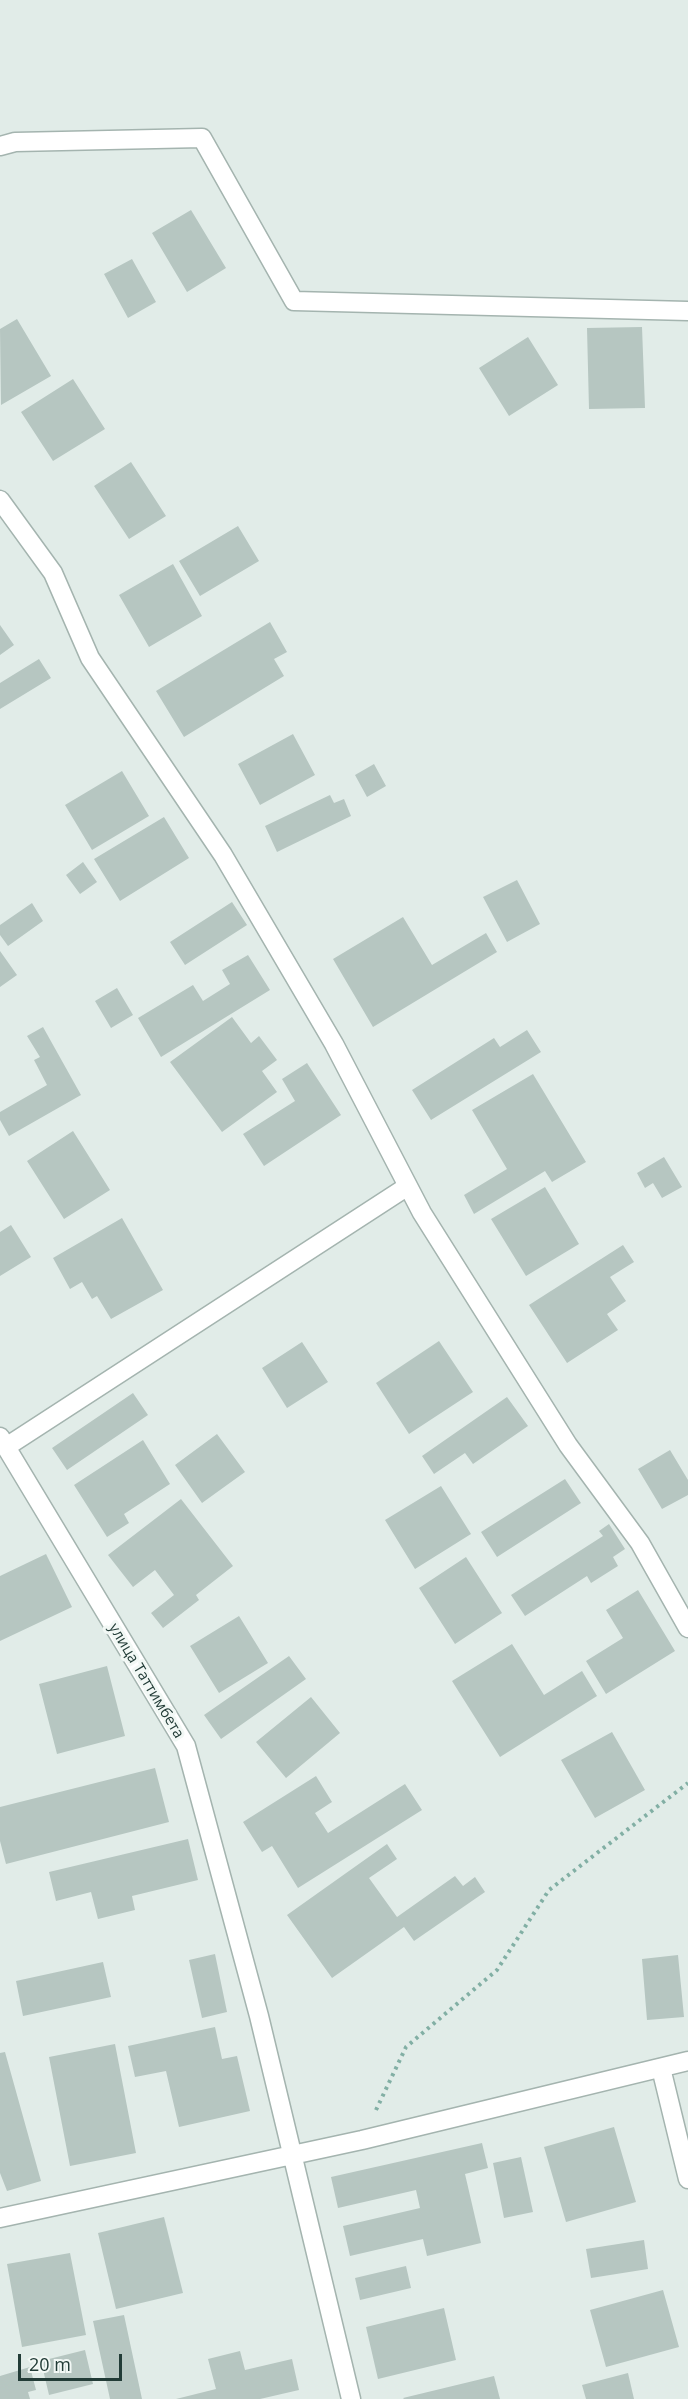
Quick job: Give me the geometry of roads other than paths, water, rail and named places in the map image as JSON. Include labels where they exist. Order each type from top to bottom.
[{"type":"street","points":[[0,146],[15,142],[202,138],[294,301],[688,311]]},
{"type":"street","points":[[0,500],[53,573],[90,658],[223,855],[334,1044],[423,1213],[568,1445],[640,1543],[688,1628]]},
{"type":"street","points":[[3,1442],[408,1186]]},
{"type":"street","name":"улица Таттимбета","points":[[3,1442],[186,1746],[259,2016],[351,2399]]},
{"type":"street","points":[[0,2218],[362,2140],[688,2061]]},
{"type":"street","points":[[661,2068],[688,2179]]}]
